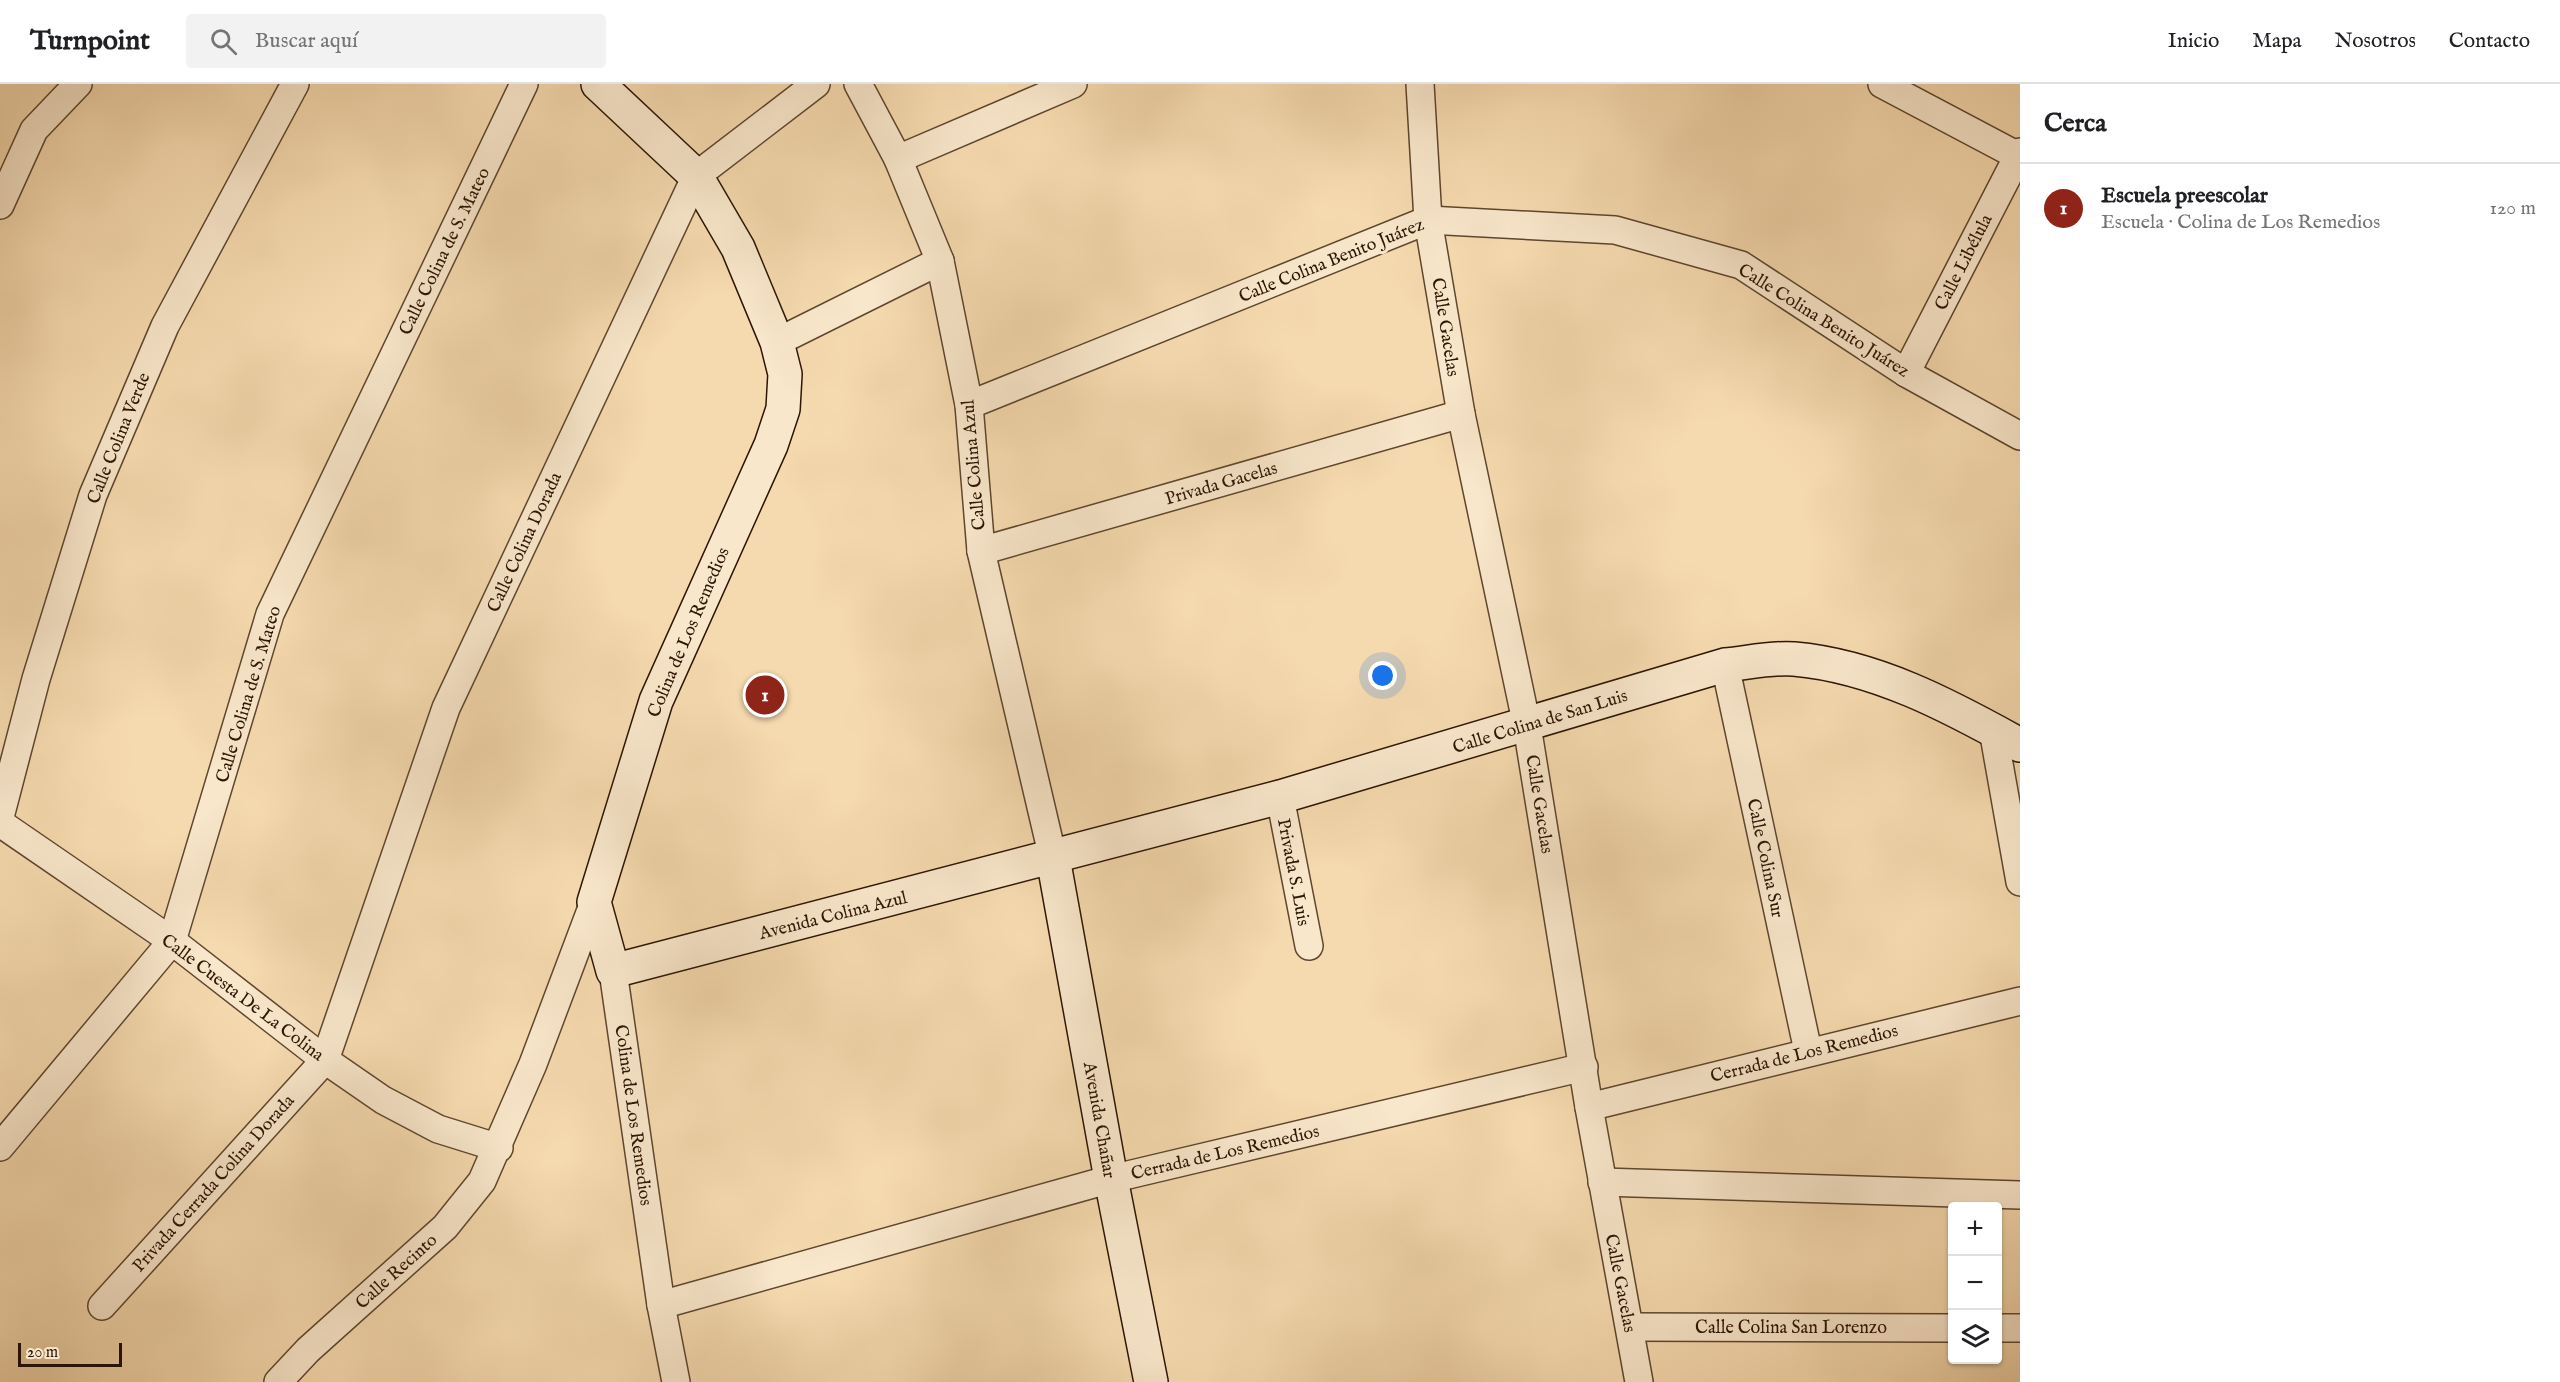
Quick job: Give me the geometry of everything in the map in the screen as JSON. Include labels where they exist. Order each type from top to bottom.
[{"type":"street","points":[[0,205],[34,130],[78,84]]},
{"type":"street","name":"Calle Colina Verde","points":[[0,817],[36,679],[93,495],[165,326],[295,84]]},
{"type":"street","name":"Calle Colina de S. Mateo","points":[[0,1147],[172,941],[270,614],[524,84]]},
{"type":"street","name":"Colina de Los Remedios","points":[[598,84],[696,176],[738,248],[777,342],[785,374],[783,409],[777,427],[656,701],[594,902],[614,971],[661,1305],[676,1382]]},
{"type":"street","name":"Calle Colina Dorada","points":[[325,1060],[446,708],[696,176],[816,84]]},
{"type":"street","name":"Calle Colina Azul","points":[[858,84],[898,159],[940,261],[969,405],[981,551],[1053,858]]},
{"type":"street","points":[[898,159],[1073,84]]},
{"type":"street","name":"Calle Gacelas","points":[[1420,84],[1428,220],[1461,414],[1527,726],[1589,1107],[1639,1382]]},
{"type":"street","points":[[1882,84],[2019,155]]},
{"type":"street","name":"Calle Libélula","points":[[1906,373],[2019,155]]},
{"type":"street","name":"Calle Colina Benito Juárez","points":[[969,405],[1428,220],[1615,230],[1741,265],[1906,373],[2020,436]]},
{"type":"street","points":[[777,342],[940,261]]},
{"type":"street","name":"Privada Gacelas","points":[[981,551],[1461,414]]},
{"type":"street","name":"Calle Colina de San Luis","points":[[1053,858],[1280,797],[1527,726],[1725,665],[1792,659],[1856,669],[1923,695],[2006,737]]},
{"type":"street","name":"Calle Colina Sur","points":[[1725,665],[1808,1051]]},
{"type":"street","points":[[2006,737],[2020,882]]},
{"type":"street","name":"Privada S. Luis","points":[[1280,797],[1309,946]]},
{"type":"street","name":"Calle Cuesta De La Colina","points":[[0,823],[172,941],[325,1060],[383,1100],[438,1129],[499,1148]]},
{"type":"street","name":"Avenida Colina Azul","points":[[614,971],[1053,858]]},
{"type":"street","name":"Avenida Chañar","points":[[1053,858],[1111,1179],[1151,1382]]},
{"type":"street","name":"Calle Recinto","points":[[278,1382],[308,1350],[446,1227],[482,1181],[499,1148],[534,1064],[594,902]]},
{"type":"street","name":"Cerrada de Los Remedios","points":[[1589,1107],[2020,1000]]},
{"type":"street","name":"Privada Cerrada Colina Dorada","points":[[102,1306],[325,1060]]},
{"type":"street","name":"Cerrada de Los Remedios","points":[[661,1305],[1111,1179],[1584,1067]]},
{"type":"street","points":[[1602,1182],[2020,1195]]},
{"type":"street","name":"Calle Colina San Lorenzo","points":[[1630,1327],[1948,1328]]},
{"type":"street","points":[[2002,1328],[2020,1328]]},
{"type":"place","name":"Escuela preescolar","points":[[765,695]]}]
